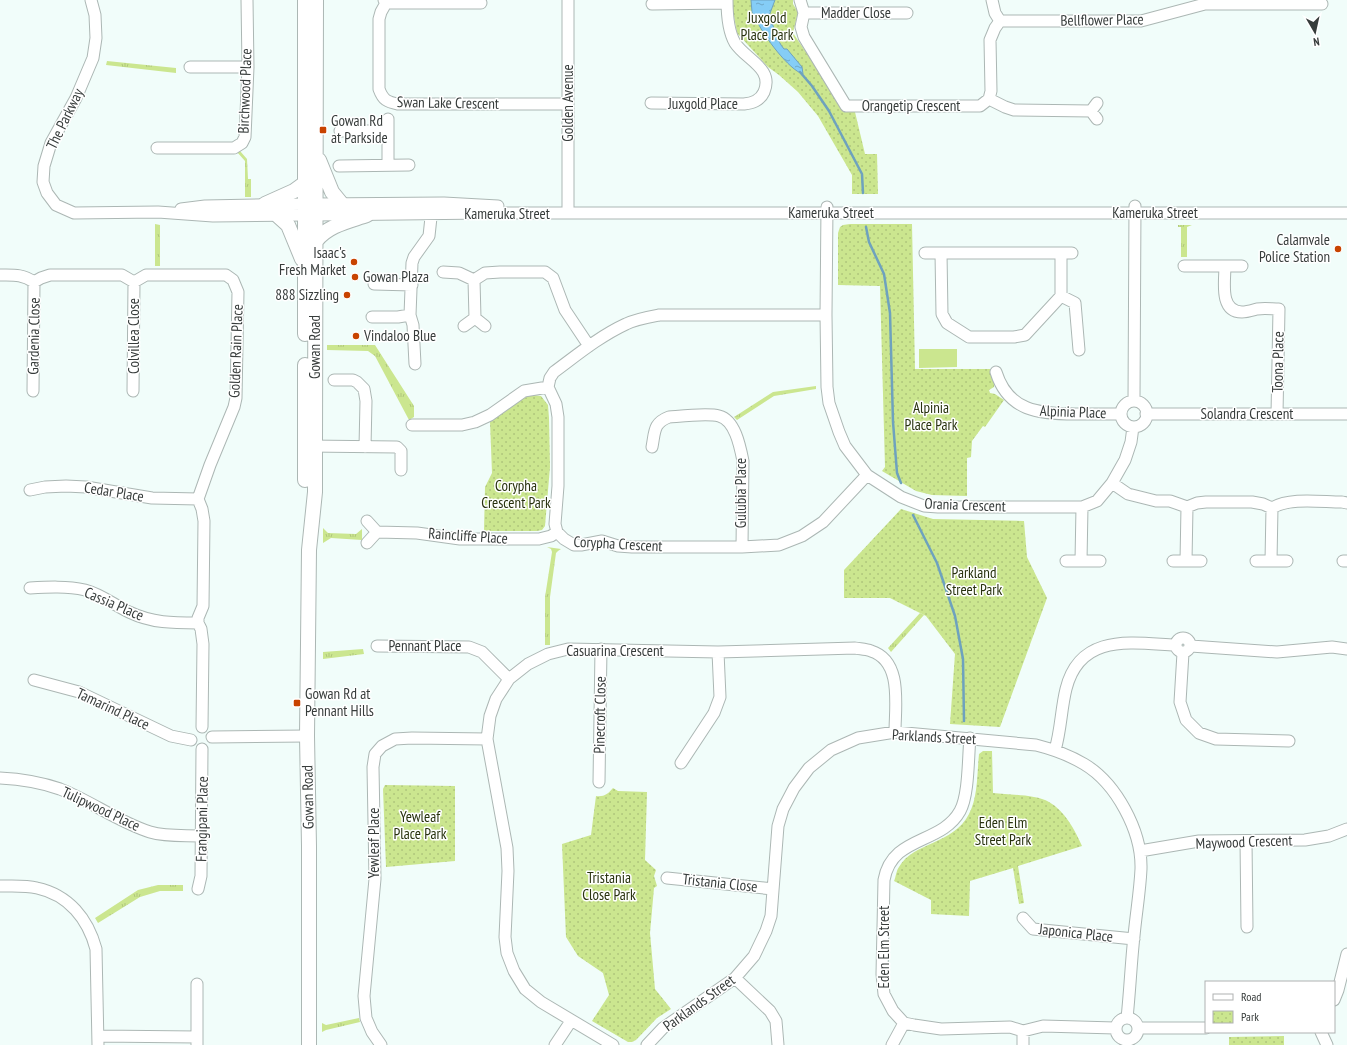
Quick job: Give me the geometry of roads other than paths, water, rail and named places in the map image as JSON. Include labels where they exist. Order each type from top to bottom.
[{"type":"main road","name":"Gowan Road","points":[[305,0],[305,183],[316,241],[306,535],[309,550],[307,736],[309,846],[309,1045]]},
{"type":"main road","name":"Gowan Road","points":[[310,446],[305,267],[317,154],[316,0]]},
{"type":"main road","points":[[317,154],[332,192],[341,203]]},
{"type":"main road","points":[[265,204],[294,191],[305,183]]},
{"type":"main road","points":[[316,241],[321,234],[328,229],[367,215]]},
{"type":"main road","points":[[278,216],[288,225],[305,267]]},
{"type":"street","name":"The Parkway","points":[[91,0],[95,15],[96,38],[93,58],[76,98],[50,143],[44,166],[43,182],[47,193],[56,205],[74,213],[158,212],[214,216],[278,216],[311,209]]},
{"type":"street","name":"Birchwood Place","points":[[157,148],[234,148],[242,143],[245,137],[248,67],[247,0]]},
{"type":"street","name":"Golden Avenue","points":[[568,0],[568,207]]},
{"type":"street","name":"Orangetip Crescent","points":[[800,0],[804,13],[801,27],[804,37],[846,106],[980,106],[989,99]]},
{"type":"street","points":[[992,0],[995,13],[1000,21],[990,40],[991,91],[989,99],[1014,110],[1095,111]]},
{"type":"street","points":[[652,4],[727,1]]},
{"type":"street","name":"Juxgold Place","points":[[652,103],[744,104],[753,103],[762,97],[767,86],[765,73],[735,43],[728,25],[727,1]]},
{"type":"street","points":[[385,2],[481,3]]},
{"type":"street","name":"Swan Lake Crescent","points":[[385,2],[378,19],[379,89],[382,98],[389,102],[398,104],[568,104]]},
{"type":"street","name":"Bellflower Place","points":[[1000,21],[1141,21],[1205,4],[1322,4]]},
{"type":"street","name":"Madder Close","points":[[804,13],[907,14]]},
{"type":"street","points":[[190,67],[248,67]]},
{"type":"street","points":[[388,119],[388,165]]},
{"type":"street","points":[[340,131],[388,131]]},
{"type":"street","points":[[339,166],[409,165]]},
{"type":"street","name":"Kameruka Street","points":[[311,209],[341,203],[432,203],[485,206],[827,210],[1135,210],[1347,213]]},
{"type":"street","points":[[415,364],[413,325],[410,315],[412,263],[414,257],[429,236],[432,203]]},
{"type":"street","name":"The Parkway","points":[[158,212],[205,206],[265,204],[311,209]]},
{"type":"street","name":"Kameruka Street","points":[[1135,210],[1347,206]]},
{"type":"street","name":"Kameruka Street","points":[[311,209],[367,215],[827,210]]},
{"type":"street","name":"Orania Crescent","points":[[827,210],[826,315],[827,387],[829,403],[845,446],[867,475],[902,497],[924,506],[1082,507],[1097,500],[1112,484],[1125,460],[1131,442],[1133,427]]},
{"type":"street","points":[[1134,402],[1135,210]]},
{"type":"street","points":[[925,254],[941,253],[1066,253],[1061,296],[1025,335],[1014,338],[969,337],[947,323],[942,314],[941,253]]},
{"type":"street","points":[[1184,266],[1242,266]]},
{"type":"street","name":"Toona Place","points":[[1225,266],[1225,297],[1226,302],[1232,309],[1242,312],[1279,304],[1277,414]]},
{"type":"street","points":[[443,272],[459,273],[474,280]]},
{"type":"street","points":[[474,280],[485,273],[544,272],[553,278],[565,310],[589,346]]},
{"type":"street","name":"Golden Rain Place","points":[[134,282],[146,275],[153,274],[226,275],[233,280],[238,292],[236,398],[234,407],[210,465],[198,499]]},
{"type":"street","points":[[0,275],[26,276],[34,282],[50,275],[122,275],[134,282]]},
{"type":"street","points":[[474,280],[475,318],[485,326]]},
{"type":"street","name":"Gardenia Close","points":[[33,391],[34,282]]},
{"type":"street","name":"Colvillea Close","points":[[133,391],[134,282]]},
{"type":"street","points":[[374,284],[412,286]]},
{"type":"street","points":[[1061,296],[1075,303],[1079,350]]},
{"type":"street","points":[[372,317],[398,317],[410,315]]},
{"type":"street","points":[[412,425],[462,425],[475,422],[490,415],[524,391],[548,387],[550,378],[554,372],[589,346],[627,323],[659,315],[826,315]]},
{"type":"street","points":[[464,326],[475,318]]},
{"type":"street","name":"Alpinia Place","points":[[996,372],[999,384],[1006,393],[1014,401],[1030,410],[1049,414],[1121,414]]},
{"type":"street","points":[[334,380],[353,380],[364,389],[366,401],[365,447]]},
{"type":"street","name":"Corypha Crescent","points":[[548,387],[556,404],[558,418],[558,486],[555,524],[557,532],[564,539],[574,545],[602,541],[618,546],[632,547],[742,547],[779,544],[802,536],[822,522],[867,475]]},
{"type":"street","points":[[1130,402],[1141,404],[1146,410],[1146,418],[1141,424],[1133,427],[1123,421],[1121,414],[1123,407],[1130,402]]},
{"type":"street","name":"Solandra Crescent","points":[[1146,414],[1347,414]]},
{"type":"street","name":"Gulubia Place","points":[[652,447],[656,425],[669,417],[720,416],[730,423],[739,443],[743,461],[742,547]]},
{"type":"street","points":[[310,446],[397,447],[400,451],[401,470]]},
{"type":"street","points":[[1112,484],[1128,494],[1156,501],[1170,501],[1187,507],[1197,503],[1206,502],[1252,502],[1263,504],[1272,508]]},
{"type":"street","name":"Cedar Place","points":[[30,490],[45,487],[86,487],[152,498],[198,499]]},
{"type":"street","points":[[198,499],[202,508],[204,521],[203,606],[198,623],[201,629],[203,644],[202,727]]},
{"type":"street","points":[[1272,508],[1280,504],[1291,502],[1347,503]]},
{"type":"street","points":[[1081,561],[1082,507]]},
{"type":"street","points":[[1186,561],[1187,507]]},
{"type":"street","points":[[1271,561],[1272,508]]},
{"type":"street","points":[[367,521],[377,532],[367,543]]},
{"type":"street","name":"Raincliffe Place","points":[[377,532],[416,533],[460,539],[523,540],[539,539],[557,532]]},
{"type":"street","points":[[1066,561],[1100,561]]},
{"type":"street","points":[[1173,561],[1201,561]]},
{"type":"street","points":[[1256,561],[1287,561]]},
{"type":"street","name":"Cassia Place","points":[[30,588],[61,587],[85,590],[146,619],[161,622],[198,623]]},
{"type":"street","points":[[1055,750],[1060,732],[1066,691],[1070,676],[1077,665],[1090,653],[1104,646],[1123,643],[1183,648],[1277,652],[1332,647],[1347,649]]},
{"type":"street","name":"Pennant Place","points":[[377,646],[469,647],[482,652],[509,679]]},
{"type":"street","name":"Casuarina Crescent","points":[[613,1045],[541,1002],[525,989],[514,971],[507,953],[505,937],[508,871],[507,848],[486,739],[490,716],[496,699],[509,679],[528,664],[548,654],[568,649],[718,652],[855,648],[872,651],[891,667],[895,680],[895,732]]},
{"type":"street","points":[[1183,648],[1180,702],[1186,720],[1199,733],[1216,739],[1290,741]]},
{"type":"street","name":"Pinecroft Close","points":[[599,782],[601,649]]},
{"type":"street","points":[[681,763],[714,714],[720,697],[718,652]]},
{"type":"street","name":"Tamarind Place","points":[[34,680],[79,692],[171,736],[191,740]]},
{"type":"street","points":[[202,727],[210,731],[212,737],[211,744],[202,749],[195,746],[191,740],[191,736],[195,730],[202,727]]},
{"type":"street","name":"Parklands Street","points":[[647,1045],[663,1028],[736,978],[754,956],[766,931],[771,916],[778,826],[783,809],[794,788],[809,768],[831,750],[858,738],[895,732],[1036,745],[1055,750],[1084,764],[1105,782],[1122,804],[1133,826],[1140,851],[1141,869],[1127,1018]]},
{"type":"street","points":[[212,737],[307,736]]},
{"type":"street","name":"Eden Elm Street","points":[[904,1023],[893,1011],[884,994],[882,974],[884,880],[886,870],[894,857],[906,847],[941,830],[952,821],[960,810],[965,798],[970,738]]},
{"type":"street","name":"Yewleaf Place","points":[[381,1045],[372,1032],[366,1018],[364,996],[375,880],[373,767],[375,754],[382,746],[395,739],[486,739]]},
{"type":"street","name":"Frangipani Place","points":[[198,889],[201,876],[202,749]]},
{"type":"street","name":"Tulipwood Place","points":[[0,778],[40,783],[60,789],[122,820],[152,832],[167,835],[202,836]]},
{"type":"street","name":"Maywood Crescent","points":[[1140,851],[1199,841],[1305,840],[1329,836],[1347,830]]},
{"type":"street","points":[[1246,841],[1247,927]]},
{"type":"street","name":"Tristania Close","points":[[667,878],[773,889]]},
{"type":"street","points":[[0,886],[37,888],[52,893],[68,902],[80,914],[88,926],[93,936],[96,949],[98,1041],[197,1041],[197,984]]},
{"type":"street","name":"Japonica Place","points":[[1023,918],[1033,930],[1134,939]]},
{"type":"street","points":[[1335,998],[1347,954]]},
{"type":"street","points":[[736,978],[770,1011],[776,1021],[778,1045]]},
{"type":"street","points":[[1127,1018],[1136,1022],[1138,1028],[1135,1036],[1125,1043],[1117,1035],[1115,1028],[1120,1020],[1127,1018]]},
{"type":"street","points":[[555,1045],[571,1020]]},
{"type":"street","points":[[892,1045],[904,1023],[914,1026],[941,1028],[1010,1027],[1023,1031],[1043,1026],[1115,1028]]},
{"type":"street","points":[[1138,1028],[1205,1028]]},
{"type":"street","points":[[1023,1031],[1023,1045]]},
{"type":"street","points":[[1321,1033],[1327,1045]]},
{"type":"water","points":[[751,0],[775,0],[769,16],[756,19],[752,12]]},
{"type":"water","points":[[771,20],[776,35],[784,49],[787,49],[802,67],[803,74],[784,60],[771,44],[758,23]]},
{"type":"waterway","points":[[800,72],[812,86],[829,111],[862,174],[863,193]]},
{"type":"waterway","points":[[866,227],[869,242],[884,274],[890,313],[893,422],[897,473],[901,483]]},
{"type":"waterway","points":[[913,515],[937,563],[955,616],[963,659],[964,721]]},
{"type":"place","name":"Gowan Rd at Parkside","points":[[323,130]]},
{"type":"place","name":"Calamvale Police Station","points":[[1338,249]]},
{"type":"place","name":"Isaac's Fresh Market","points":[[354,262]]},
{"type":"place","name":"Gowan Plaza","points":[[355,277]]},
{"type":"place","name":"888 Sizzling","points":[[347,295]]},
{"type":"place","name":"Vindaloo Blue","points":[[356,336]]},
{"type":"place","name":"Gowan Rd at Pennant Hills","points":[[297,703]]},
{"type":"park label","name":"Juxgold Place Park","points":[[767,26]]},
{"type":"park label","name":"Alpinia Place Park","points":[[931,416]]},
{"type":"park label","name":"Corypha Crescent Park","points":[[516,494]]},
{"type":"park label","name":"Parkland Street Park","points":[[974,582]]},
{"type":"park label","name":"Yewleaf Place Park","points":[[420,826]]},
{"type":"park label","name":"Eden Elm Street Park","points":[[1003,832]]},
{"type":"park label","name":"Tristania Close Park","points":[[609,886]]}]
